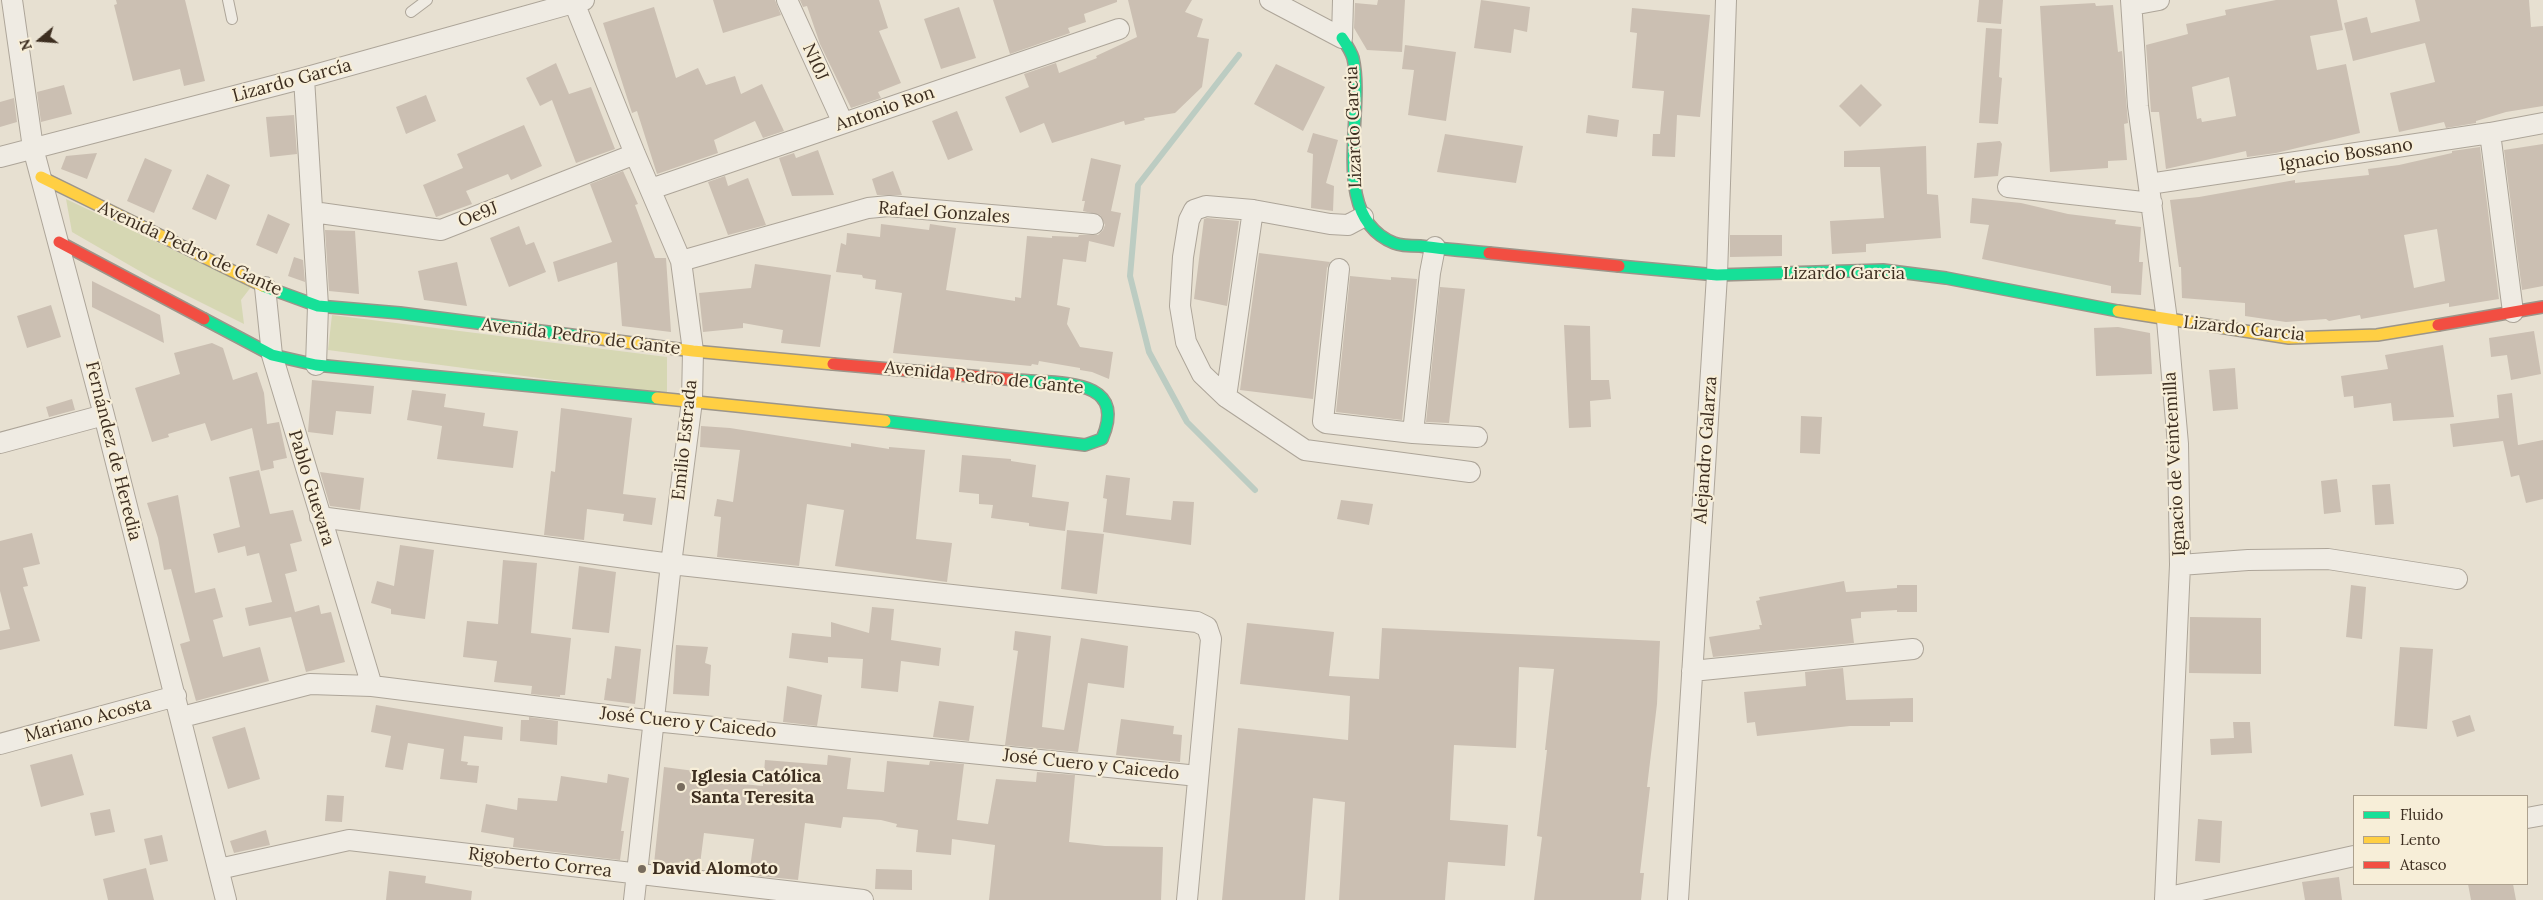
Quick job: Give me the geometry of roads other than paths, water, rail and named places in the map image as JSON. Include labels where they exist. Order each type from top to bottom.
[{"type":"street","name":"Fernández de Heredia","points":[[12,0],[32,148],[59,242],[182,717],[226,900]]},
{"type":"street","name":"N10J","points":[[788,0],[843,123]]},
{"type":"street","points":[[1270,0],[1342,38],[1343,0]]},
{"type":"street","name":"Alejandro Galarza","points":[[1678,900],[1717,275],[1726,0]]},
{"type":"street","points":[[2131,3],[2159,0]]},
{"type":"street","name":"Lizardo García","points":[[0,157],[304,78],[577,1]]},
{"type":"street","name":"Emilio Estrada","points":[[577,1],[635,154],[681,262],[693,351],[692,401],[671,564],[634,900]]},
{"type":"street","name":"Ignacio de Veintemilla","points":[[2131,3],[2138,106],[2167,320],[2178,444],[2180,565],[2165,899]]},
{"type":"street","name":"Antonio Ron","points":[[651,189],[1119,29]]},
{"type":"street","name":"Lizardo Garcia","points":[[1342,38],[1352,56],[1355,74],[1354,182],[1357,202],[1363,217],[1374,233],[1396,244],[1717,275],[1883,270],[1946,278],[2167,320],[2289,338],[2377,335],[2543,307]]},
{"type":"street","points":[[304,78],[318,306],[316,365]]},
{"type":"street","name":"Ignacio Bossano","points":[[2008,187],[2150,193],[2543,122]]},
{"type":"street","points":[[2490,133],[2513,312]]},
{"type":"street","name":"Oe9J","points":[[313,212],[441,230],[635,154]]},
{"type":"street","name":"Avenida Pedro de Gante","points":[[41,177],[265,287],[318,306],[400,314],[693,351],[1090,387],[1106,401],[1110,422],[1102,439],[1085,445],[899,422],[316,365],[272,355],[59,242]]},
{"type":"street","name":"Rafael Gonzales","points":[[681,262],[868,208],[890,206],[1093,224]]},
{"type":"street","points":[[1363,217],[1348,225],[1330,224],[1253,210],[1206,206],[1194,210],[1189,220],[1183,256],[1180,306],[1186,342],[1202,374],[1226,397],[1305,450],[1470,472]]},
{"type":"street","points":[[1226,397],[1253,210]]},
{"type":"street","points":[[1413,433],[1430,273],[1435,247]]},
{"type":"street","points":[[1339,269],[1324,421],[1326,423],[1413,433],[1477,437]]},
{"type":"street","name":"Pablo Guevara","points":[[265,287],[272,355],[372,686]]},
{"type":"street","points":[[0,443],[104,415]]},
{"type":"street","points":[[320,517],[671,564],[1197,622],[1207,627],[1211,639],[1188,900]]},
{"type":"street","points":[[2180,565],[2248,560],[2328,559],[2457,579]]},
{"type":"street","points":[[1692,671],[1913,649]]},
{"type":"street","name":"José Cuero y Caicedo","points":[[182,717],[310,684],[372,686],[654,721],[1198,776]]},
{"type":"street","name":"Mariano Acosta","points":[[0,744],[176,696]]},
{"type":"street","points":[[2528,818],[2543,815]]},
{"type":"street","name":"Rigoberto Correa","points":[[219,869],[348,840],[863,900]]},
{"type":"street","points":[[2165,899],[2353,856]]},
{"type":"lane","points":[[228,0],[232,19]]},
{"type":"lane","points":[[411,12],[427,0]]},
{"type":"waterway","points":[[1239,55],[1138,185],[1130,276],[1149,352],[1187,422],[1255,490]]},
{"type":"place","name":"Iglesia Católica Santa Teresita","points":[[681,787]]},
{"type":"place","name":"David Alomoto","points":[[642,869]]}]
